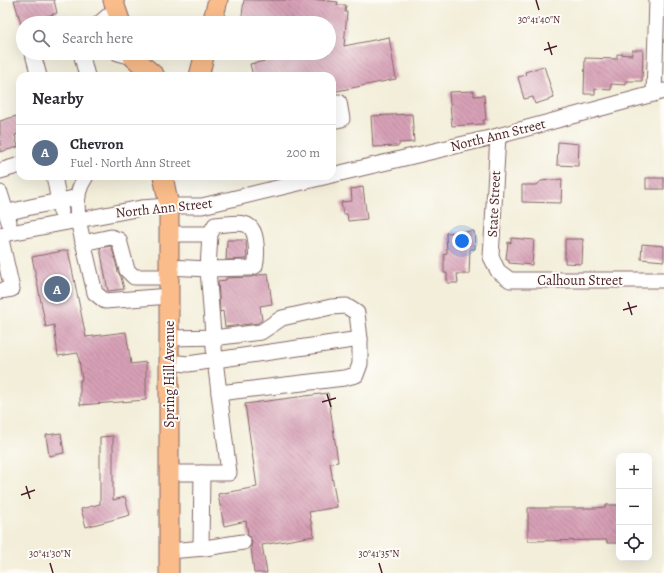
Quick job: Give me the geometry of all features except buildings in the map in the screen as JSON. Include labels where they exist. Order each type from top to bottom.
[{"type":"main road","points":[[214,16],[218,0]]},
{"type":"main road","points":[[130,60],[136,72]]},
{"type":"main road","points":[[135,60],[150,72]]},
{"type":"main road","points":[[202,72],[204,60]]},
{"type":"main road","name":"Spring Hill Avenue","points":[[164,180],[169,206],[169,573]]},
{"type":"main road","points":[[169,206],[175,180]]},
{"type":"street","points":[[657,0],[659,92]]},
{"type":"street","points":[[35,60],[38,72]]},
{"type":"street","points":[[83,60],[87,72]]},
{"type":"street","name":"North Ann Street","points":[[336,174],[498,136],[659,92]]},
{"type":"street","points":[[336,102],[339,102],[342,120],[336,121]]},
{"type":"street","name":"State Street","points":[[498,136],[491,257],[498,271]]},
{"type":"street","points":[[0,171],[16,166]]},
{"type":"street","points":[[55,180],[59,202],[83,243],[94,293],[105,301],[169,296]]},
{"type":"street","points":[[71,221],[80,187],[84,180]]},
{"type":"street","name":"North Ann Street","points":[[4,234],[142,208],[202,206],[280,182],[296,180]]},
{"type":"street","points":[[0,192],[6,213],[4,234],[12,289],[0,292]]},
{"type":"street","points":[[6,213],[32,206],[59,202],[78,196]]},
{"type":"street","points":[[134,277],[169,272],[208,269],[250,268],[255,266],[257,258],[256,233],[246,223],[215,225],[210,234],[208,269],[215,360],[229,473],[169,473]]},
{"type":"street","points":[[169,234],[210,234]]},
{"type":"street","points":[[83,243],[111,237],[119,240],[127,270],[134,277],[135,299]]},
{"type":"street","name":"Calhoun Street","points":[[498,271],[510,280],[664,280]]},
{"type":"street","points":[[169,338],[214,338],[261,332],[282,318],[331,307],[346,306],[357,313],[360,339],[360,364],[356,375],[344,378],[219,394]]},
{"type":"street","points":[[169,362],[188,364],[360,339]]},
{"type":"street","points":[[201,548],[202,473]]},
{"type":"street","points":[[169,551],[243,542]]},
{"type":"place","name":"Chevron","points":[[57,289]]}]
